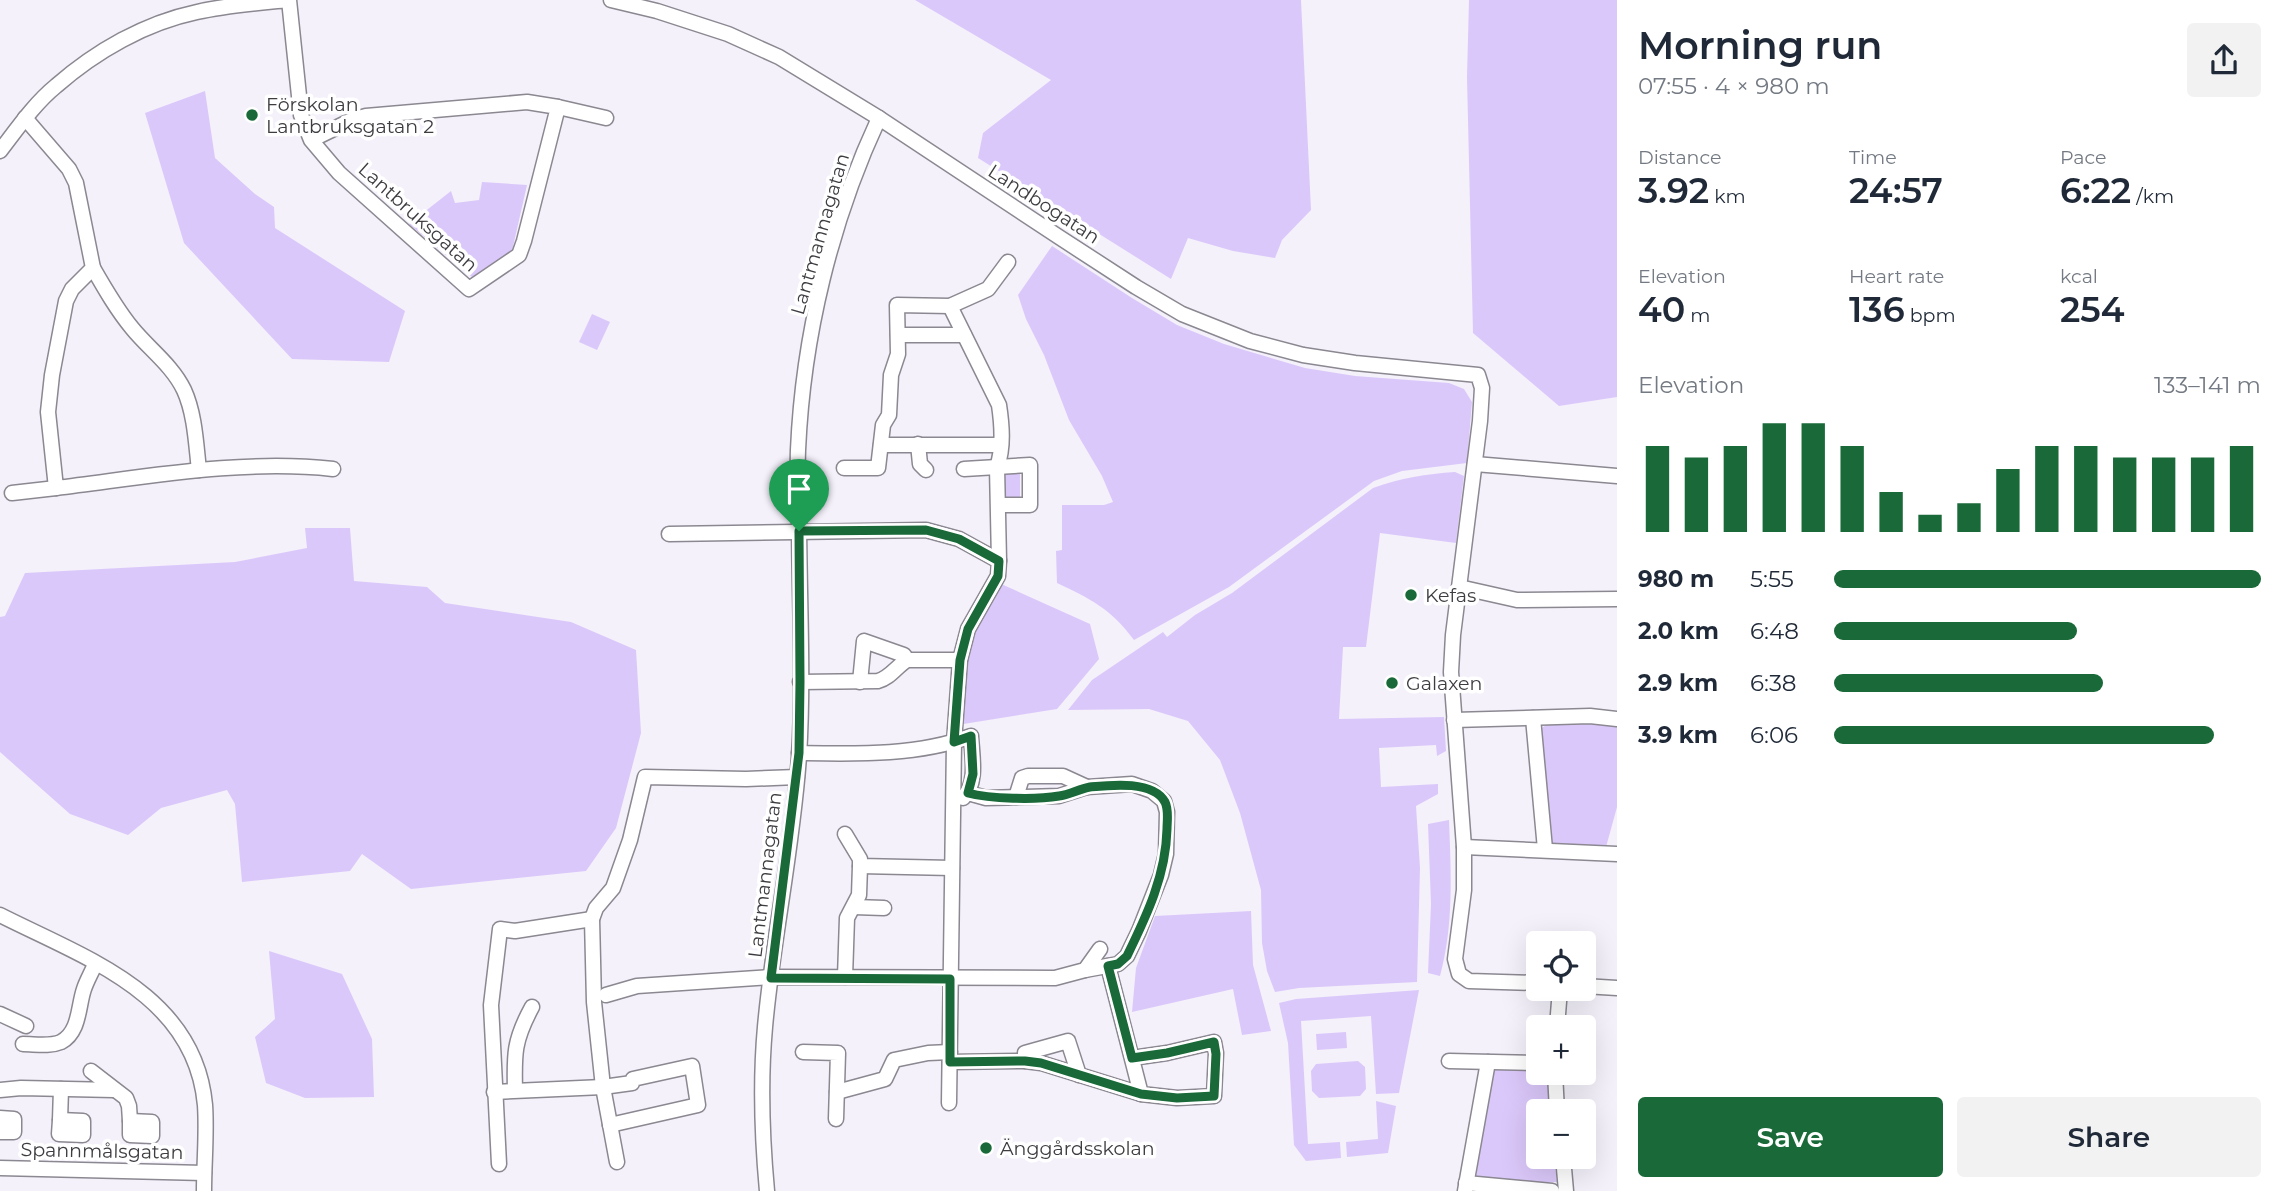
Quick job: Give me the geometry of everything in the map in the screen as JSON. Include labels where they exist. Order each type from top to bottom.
[{"type":"street","points":[[0,151],[25,118],[55,86],[98,53],[119,41],[196,12],[289,0]]},
{"type":"street","name":"Lantbruksgatan","points":[[289,0],[301,115],[311,140],[339,173],[469,289],[519,255],[558,107]]},
{"type":"street","name":"Landbogatan","points":[[611,0],[657,11],[728,34],[779,57],[879,118],[1092,259],[1182,314],[1250,341],[1303,355],[1478,375],[1482,388],[1475,464]]},
{"type":"street","points":[[311,140],[366,116],[527,102],[606,118]]},
{"type":"street","points":[[25,118],[69,169],[76,183],[93,268],[133,330],[173,372],[185,392],[199,470]]},
{"type":"street","name":"Lantmannagatan","points":[[767,1191],[762,1097],[765,1028],[799,753],[798,452],[802,395],[816,305],[847,195],[879,118]]},
{"type":"street","points":[[845,468],[878,468],[883,425],[889,415],[891,375],[898,354],[897,305],[950,306],[988,289],[1007,262]]},
{"type":"street","points":[[56,488],[48,412],[51,375],[66,301],[72,289],[93,268]]},
{"type":"street","points":[[949,1103],[954,742],[960,660],[968,629],[998,576],[997,467],[1001,457],[1002,423],[999,405],[950,306]]},
{"type":"street","points":[[898,335],[964,335]]},
{"type":"street","points":[[918,444],[920,464],[926,470]]},
{"type":"street","points":[[881,445],[1001,445]]},
{"type":"street","points":[[1526,983],[1469,981],[1459,974],[1455,960],[1464,890],[1464,847],[1451,672],[1453,635],[1475,464],[1617,476]]},
{"type":"street","points":[[12,493],[199,470],[299,465],[333,469]]},
{"type":"street","points":[[964,469],[1030,465],[1030,505],[999,505]]},
{"type":"street","points":[[669,534],[926,530],[959,539],[999,561]]},
{"type":"street","points":[[1459,587],[1517,600],[1617,599]]},
{"type":"street","points":[[860,682],[864,641],[904,655],[907,660]]},
{"type":"street","points":[[800,682],[886,679],[907,660],[960,660]]},
{"type":"street","points":[[1454,720],[1590,716],[1617,719]]},
{"type":"street","points":[[1534,718],[1545,849]]},
{"type":"street","points":[[799,753],[861,755],[954,742],[971,736],[973,774],[968,793],[953,807]]},
{"type":"street","points":[[1016,797],[1022,778],[1028,776],[1063,776],[1087,788]]},
{"type":"street","name":"Lantmannagatan","points":[[592,919],[596,908],[613,888],[630,840],[645,777],[797,777]]},
{"type":"street","points":[[968,793],[986,798],[1059,796],[1087,788],[1132,784],[1152,791],[1164,801],[1167,812],[1167,853],[1161,875],[1127,956],[1118,964],[1108,966],[1141,1094]]},
{"type":"street","points":[[845,834],[860,859],[859,895],[847,918],[845,977]]},
{"type":"street","points":[[1464,847],[1617,854]]},
{"type":"street","points":[[860,866],[952,868]]},
{"type":"street","points":[[854,907],[884,908]]},
{"type":"street","points":[[0,915],[130,982],[166,1013],[197,1066],[205,1104],[204,1191]]},
{"type":"street","points":[[499,1164],[491,1005],[500,929],[516,930],[592,919],[594,1002],[603,1087],[617,1162]]},
{"type":"street","points":[[1085,970],[1100,949]]},
{"type":"street","points":[[23,1044],[50,1045],[71,1034],[84,989],[95,964]]},
{"type":"street","name":"Lantmannagatan","points":[[606,995],[637,986],[771,978],[1055,978],[1108,966]]},
{"type":"street","points":[[1596,987],[1617,988]]},
{"type":"street","points":[[516,1090],[514,1052],[521,1028],[532,1007]]},
{"type":"street","points":[[0,1014],[26,1026]]},
{"type":"street","points":[[1025,1061],[1025,1052],[1068,1041],[1079,1074]]},
{"type":"street","points":[[837,1092],[885,1079],[894,1060],[929,1053],[950,1057],[1041,1063],[1141,1094],[1177,1098],[1214,1096],[1214,1042],[1132,1058]]},
{"type":"street","points":[[803,1052],[838,1053],[836,1119]]},
{"type":"street","points":[[1449,1061],[1526,1063]]},
{"type":"street","points":[[1488,1062],[1465,1187],[1552,1191]]},
{"type":"street","points":[[495,1092],[603,1087],[632,1083],[632,1079],[692,1066],[698,1105],[610,1125]]},
{"type":"street","points":[[91,1070],[126,1098],[130,1121]]},
{"type":"street","points":[[60,1120],[61,1089]]},
{"type":"street","points":[[0,1090],[114,1090]]},
{"type":"street","points":[[0,1118],[14,1119],[14,1132],[0,1132]]},
{"type":"street","name":"Spannmålsgatan","points":[[0,1168],[204,1173]]},
{"type":"street","points":[[1564,1169],[1566,1191]]},
{"type":"shaded area","points":[[915,0],[1301,0],[1311,210],[1282,240],[1275,258],[1233,251],[1188,238],[1171,279],[978,158],[983,133],[1051,80]]},
{"type":"shaded area","points":[[1469,0],[1617,0],[1617,397],[1559,406],[1473,333],[1467,77]]},
{"type":"shaded area","points":[[205,91],[215,158],[255,194],[274,207],[275,228],[405,311],[389,362],[292,359],[184,243],[145,113]]},
{"type":"shaded area","points":[[482,182],[527,185],[512,251],[472,277],[409,224],[451,191],[455,203],[479,200]]},
{"type":"shaded area","points":[[1052,246],[1177,325],[1224,344],[1305,368],[1355,376],[1449,383],[1464,389],[1472,402],[1467,463],[1402,471],[1374,481],[1229,587],[1134,640],[1117,620],[1100,606],[1057,583],[1056,551],[1062,550],[1062,505],[1104,505],[1113,502],[1102,476],[1069,420],[1018,295]]},
{"type":"shaded area","points":[[592,314],[610,322],[597,350],[579,342]]},
{"type":"shaded area","points":[[1020,472],[1020,498],[1003,499],[1003,473]]},
{"type":"shaded area","points":[[1455,472],[1464,476],[1456,543],[1380,533],[1366,647],[1343,647],[1339,719],[1444,717],[1446,751],[1437,756],[1436,745],[1379,748],[1381,787],[1438,784],[1438,794],[1416,806],[1420,868],[1417,982],[1299,988],[1275,992],[1267,971],[1262,943],[1261,890],[1240,813],[1220,760],[1188,721],[1149,709],[1068,710],[1092,680],[1163,632],[1167,637],[1195,615],[1232,593],[1373,488],[1414,477]]},
{"type":"shaded area","points":[[305,528],[350,528],[354,581],[427,587],[445,603],[571,622],[636,650],[641,733],[616,828],[586,871],[411,889],[362,854],[350,871],[242,882],[235,804],[227,790],[161,808],[128,835],[70,814],[0,752],[0,617],[5,616],[25,573],[235,562],[307,548]]},
{"type":"shaded area","points":[[999,583],[1090,624],[1099,659],[1057,709],[951,726],[958,650]]},
{"type":"shaded area","points":[[1605,722],[1617,725],[1617,807],[1606,847],[1554,844],[1549,839],[1540,729],[1548,724]]},
{"type":"shaded area","points":[[1449,820],[1450,918],[1440,976],[1428,973],[1431,904],[1428,824]]},
{"type":"shaded area","points":[[1251,911],[1253,965],[1271,1031],[1242,1035],[1233,989],[1132,1012],[1136,968],[1155,916]]},
{"type":"shaded area","points":[[269,951],[342,974],[372,1039],[374,1097],[305,1098],[266,1083],[255,1037],[275,1019]]},
{"type":"shaded area","points":[[1419,990],[1399,1093],[1376,1094],[1371,1016],[1301,1021],[1308,1144],[1340,1142],[1341,1158],[1306,1161],[1294,1145],[1288,1043],[1279,1003],[1296,999]]},
{"type":"shaded area","points":[[1346,1032],[1347,1048],[1317,1050],[1316,1034]]},
{"type":"shaded area","points":[[1358,1061],[1365,1067],[1366,1089],[1360,1096],[1319,1098],[1312,1091],[1311,1071],[1316,1064]]},
{"type":"shaded area","points":[[1493,1067],[1526,1068],[1526,1085],[1549,1085],[1549,1099],[1526,1099],[1526,1169],[1555,1169],[1557,1182],[1517,1182],[1476,1177]]},
{"type":"shaded area","points":[[1376,1101],[1396,1106],[1388,1153],[1347,1157],[1346,1142],[1378,1139]]},
{"type":"place","name":"Förskolan Lantbruksgatan 2","points":[[252,115]]},
{"type":"place","name":"Kefas","points":[[1411,595]]},
{"type":"place","name":"Galaxen","points":[[1392,683]]},
{"type":"place","name":"Änggårdsskolan","points":[[986,1148]]},
{"type":"route","points":[[926,530],[959,539],[999,561],[998,576],[968,629],[960,660],[954,742],[971,736],[973,774],[968,793],[986,798],[1059,796],[1087,788],[1132,784],[1152,791],[1164,801],[1167,812],[1167,853],[1161,875],[1127,956],[1118,964],[1108,966],[1132,1058],[1214,1042],[1214,1096],[1177,1098],[1141,1094],[1041,1063],[950,1062],[950,979],[771,978],[799,753],[799,531],[926,530]]}]
